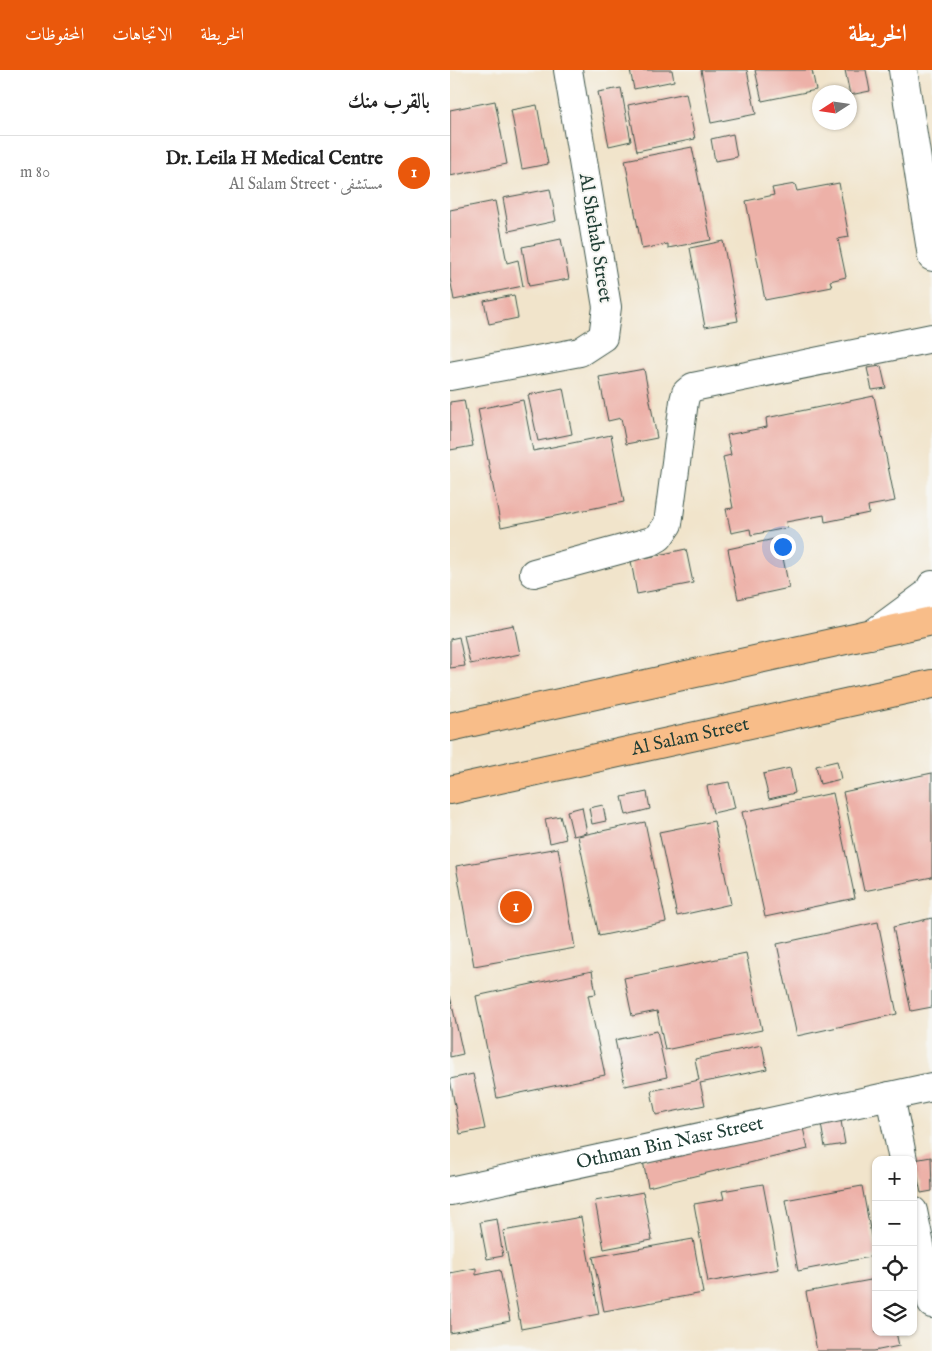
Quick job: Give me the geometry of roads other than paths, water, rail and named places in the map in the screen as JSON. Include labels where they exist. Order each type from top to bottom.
[{"type":"main road","points":[[450,727],[932,621]]},
{"type":"main road","name":"Al Salam Street","points":[[450,790],[932,684]]},
{"type":"street","name":"Al Shehab Street","points":[[450,376],[580,352],[603,336],[607,307],[568,70]]},
{"type":"street","points":[[902,70],[931,246]]},
{"type":"street","points":[[534,573],[652,541],[665,531],[668,524],[684,401],[686,393],[692,387],[700,383],[932,338]]},
{"type":"street","points":[[871,634],[928,594],[932,585]]},
{"type":"street","name":"Othman Bin Nasr Street","points":[[450,1191],[932,1087]]},
{"type":"street","points":[[890,1096],[902,1156]]},
{"type":"street","points":[[917,1231],[932,1304]]},
{"type":"place","name":"Dr. Leila H Medical Centre","points":[[516,907]]}]
